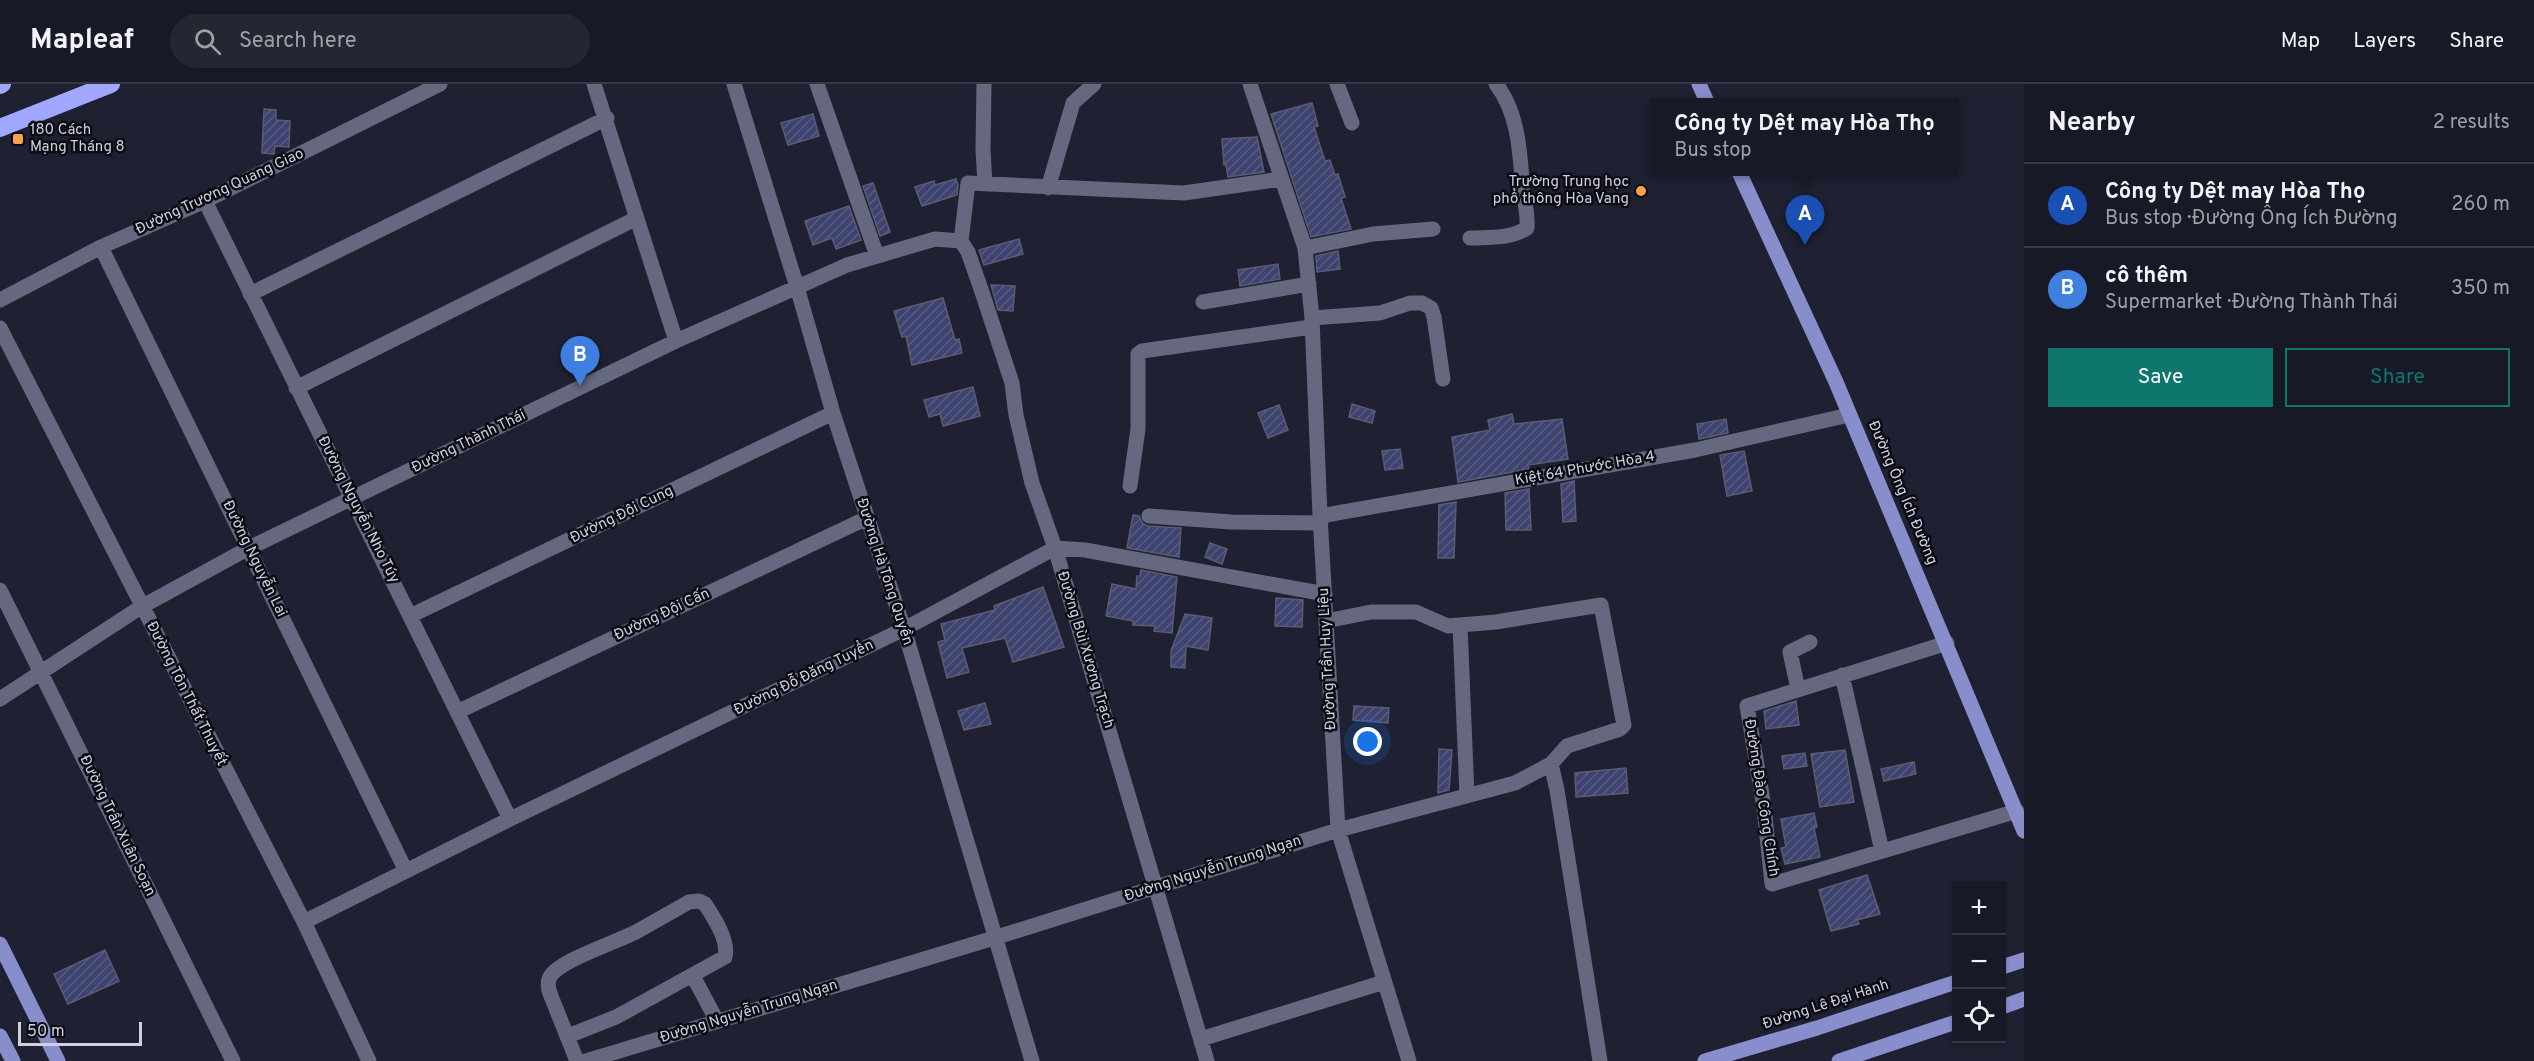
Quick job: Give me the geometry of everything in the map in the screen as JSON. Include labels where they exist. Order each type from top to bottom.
[{"type":"highway","points":[[0,128],[111,84]]},
{"type":"main road","points":[[1699,84],[1705,98]]},
{"type":"main road","name":"Đường Ông Ích Đường","points":[[1741,176],[1849,415],[1947,643],[2024,831]]},
{"type":"main road","points":[[0,944],[58,1061]]},
{"type":"main road","points":[[2006,965],[2024,960]]},
{"type":"main road","name":"Đường Lê Đại Hành","points":[[1705,1061],[1817,1028],[1952,983]]},
{"type":"main road","points":[[2006,1005],[2024,999]]},
{"type":"main road","points":[[1839,1061],[1869,1056],[1952,1024]]},
{"type":"main road","points":[[0,1036],[12,1061]]},
{"type":"street","name":"Đường Trương Quang Giao","points":[[0,300],[101,247],[205,201],[440,84]]},
{"type":"street","points":[[594,84],[607,118],[676,340]]},
{"type":"street","name":"Đường Hà Tông Quyền","points":[[734,84],[797,287],[833,413],[904,629],[1032,1061]]},
{"type":"street","points":[[817,84],[878,256]]},
{"type":"street","points":[[984,84],[985,184]]},
{"type":"street","points":[[1048,188],[1073,104],[1094,84]]},
{"type":"street","name":"Đường Trần Huy Liệu","points":[[1250,84],[1305,248],[1312,322],[1320,520],[1338,830],[1409,1061]]},
{"type":"street","points":[[1337,84],[1352,123]]},
{"type":"street","points":[[1470,238],[1502,237],[1520,233],[1527,228],[1522,165],[1514,126],[1509,107],[1496,84]]},
{"type":"street","points":[[250,294],[607,118]]},
{"type":"street","points":[[961,241],[968,183],[1184,193],[1282,179]]},
{"type":"street","name":"Đường Nguyễn Nho Túy","points":[[205,201],[510,819]]},
{"type":"street","points":[[296,388],[637,218]]},
{"type":"street","points":[[1305,248],[1373,234],[1433,229]]},
{"type":"street","name":"Đường Thành Thái","points":[[0,699],[141,607],[249,548],[676,340],[847,265],[935,239],[961,241]]},
{"type":"street","name":"Đường Bùi Xương Trạch","points":[[961,241],[968,252],[1012,383],[1016,415],[1032,483],[1055,549],[1207,1061]]},
{"type":"street","name":"Đường Nguyễn Lai","points":[[101,247],[406,871]]},
{"type":"street","points":[[1203,302],[1309,284]]},
{"type":"street","points":[[1130,486],[1138,429],[1138,354],[1142,351],[1312,322],[1380,313],[1410,303],[1422,303],[1431,308],[1437,329],[1443,379]]},
{"type":"street","name":"Đường Tôn Thất Thuyết","points":[[0,328],[304,922],[369,1061]]},
{"type":"street","name":"Đường Đội Cung","points":[[410,616],[833,413]]},
{"type":"street","name":"Kiệt 64 Phước Hòa 4","points":[[1149,516],[1231,522],[1320,520],[1695,450],[1849,415]]},
{"type":"street","name":"Đường Đội Cấn","points":[[457,712],[867,518]]},
{"type":"street","name":"Đường Đỗ Đăng Tuyển","points":[[304,922],[510,819],[904,629],[1055,549],[1085,550],[1325,594]]},
{"type":"street","name":"Đường Trần Xuân Soạn","points":[[0,591],[232,1061]]},
{"type":"street","name":"Đường Nguyễn Trung Ngạn","points":[[586,1061],[994,938],[1338,830],[1515,783],[1551,764],[1567,746],[1624,725],[1602,605],[1496,622],[1460,625]]},
{"type":"street","points":[[1326,621],[1371,612],[1416,612],[1448,626],[1460,625],[1467,796]]},
{"type":"street","points":[[1798,689],[1790,652],[1810,642]]},
{"type":"street","name":"Đường Đào Công Chính","points":[[1947,643],[1746,706],[1764,807],[1772,884],[2017,811]]},
{"type":"street","points":[[1842,675],[1882,851]]},
{"type":"street","points":[[1551,764],[1600,1061]]},
{"type":"street","points":[[568,1036],[616,1017],[725,957],[726,950],[711,912],[705,904],[699,901],[689,902],[555,971],[549,977],[548,987],[577,1061]]},
{"type":"street","points":[[693,976],[717,1021]]},
{"type":"street","points":[[1201,1039],[1384,982]]},
{"type":"building","points":[[1312,103],[1318,126],[1314,127],[1325,161],[1330,160],[1335,175],[1338,174],[1345,197],[1341,198],[1351,229],[1311,237],[1271,114]]},
{"type":"building","points":[[264,109],[276,110],[276,120],[290,121],[289,147],[275,146],[274,154],[262,153]]},
{"type":"building","points":[[813,114],[819,136],[788,145],[781,123]]},
{"type":"building","points":[[1257,137],[1264,172],[1228,177],[1226,165],[1224,165],[1222,139]]},
{"type":"building","points":[[956,179],[957,195],[922,206],[915,187],[934,181],[935,185]]},
{"type":"building","points":[[873,183],[890,232],[880,236],[863,186]]},
{"type":"building","points":[[849,206],[861,240],[836,249],[832,238],[813,245],[805,221]]},
{"type":"building","points":[[1019,239],[1023,254],[984,265],[979,250]]},
{"type":"building","points":[[1338,251],[1340,269],[1317,272],[1316,256]]},
{"type":"building","points":[[1278,264],[1280,279],[1240,286],[1238,270]]},
{"type":"building","points":[[991,285],[1015,286],[1013,311],[998,310]]},
{"type":"building","points":[[943,298],[955,340],[959,339],[962,353],[912,365],[906,336],[902,337],[894,311]]},
{"type":"building","points":[[973,387],[980,416],[943,426],[940,414],[929,417],[924,400]]},
{"type":"building","points":[[1352,404],[1375,411],[1372,423],[1349,417]]},
{"type":"building","points":[[1279,405],[1288,430],[1268,438],[1258,413]]},
{"type":"building","points":[[1512,414],[1514,424],[1562,419],[1568,459],[1528,465],[1529,469],[1458,482],[1452,437],[1490,430],[1488,420]]},
{"type":"building","points":[[1726,419],[1728,433],[1699,439],[1697,424]]},
{"type":"building","points":[[1400,449],[1403,468],[1385,470],[1382,451]]},
{"type":"building","points":[[1744,451],[1752,491],[1727,496],[1720,455]]},
{"type":"building","points":[[1574,481],[1576,521],[1563,522],[1561,484]]},
{"type":"building","points":[[1529,489],[1531,530],[1506,530],[1505,493]]},
{"type":"building","points":[[1456,502],[1454,558],[1438,558],[1439,505]]},
{"type":"building","points":[[1133,515],[1139,516],[1143,524],[1148,526],[1181,528],[1179,557],[1127,548]]},
{"type":"building","points":[[1210,543],[1227,549],[1222,564],[1205,557]]},
{"type":"building","points":[[1141,570],[1177,577],[1172,633],[1154,631],[1155,626],[1133,625],[1133,621],[1106,616],[1112,584],[1136,589],[1137,576],[1140,576]]},
{"type":"building","points":[[1043,587],[1064,647],[1013,662],[1005,638],[962,648],[969,672],[947,678],[938,642],[945,640],[941,624],[995,610],[994,606]]},
{"type":"building","points":[[1276,598],[1303,600],[1302,627],[1275,626]]},
{"type":"building","points":[[1185,614],[1212,618],[1208,650],[1186,646],[1185,668],[1171,667],[1171,651]]},
{"type":"building","points":[[1796,701],[1799,725],[1766,729],[1764,711]]},
{"type":"building","points":[[985,703],[991,724],[964,730],[958,711]]},
{"type":"building","points":[[1354,706],[1389,708],[1388,723],[1353,720]]},
{"type":"building","points":[[1439,749],[1452,750],[1449,790],[1438,793]]},
{"type":"building","points":[[1845,750],[1854,802],[1820,807],[1811,754]]},
{"type":"building","points":[[1805,753],[1807,766],[1784,769],[1782,756]]},
{"type":"building","points":[[1914,762],[1916,774],[1884,781],[1881,769]]},
{"type":"building","points":[[1626,768],[1628,793],[1576,797],[1575,773]]},
{"type":"building","points":[[1814,813],[1817,827],[1814,828],[1820,857],[1785,864],[1781,848],[1786,847],[1781,819]]},
{"type":"building","points":[[1867,875],[1880,914],[1857,920],[1859,924],[1831,931],[1819,890]]},
{"type":"building","points":[[105,950],[119,981],[68,1004],[54,974]]},
{"type":"place","name":"180 Cách Mạng Tháng 8","points":[[18,139]]},
{"type":"place","name":"Trường Trung học phổ thông Hòa Vang","points":[[1641,191]]},
{"type":"place","name":"Công ty Dệt may Hòa Thọ","points":[[1805,245]]},
{"type":"place","name":"cô thêm","points":[[580,386]]}]
